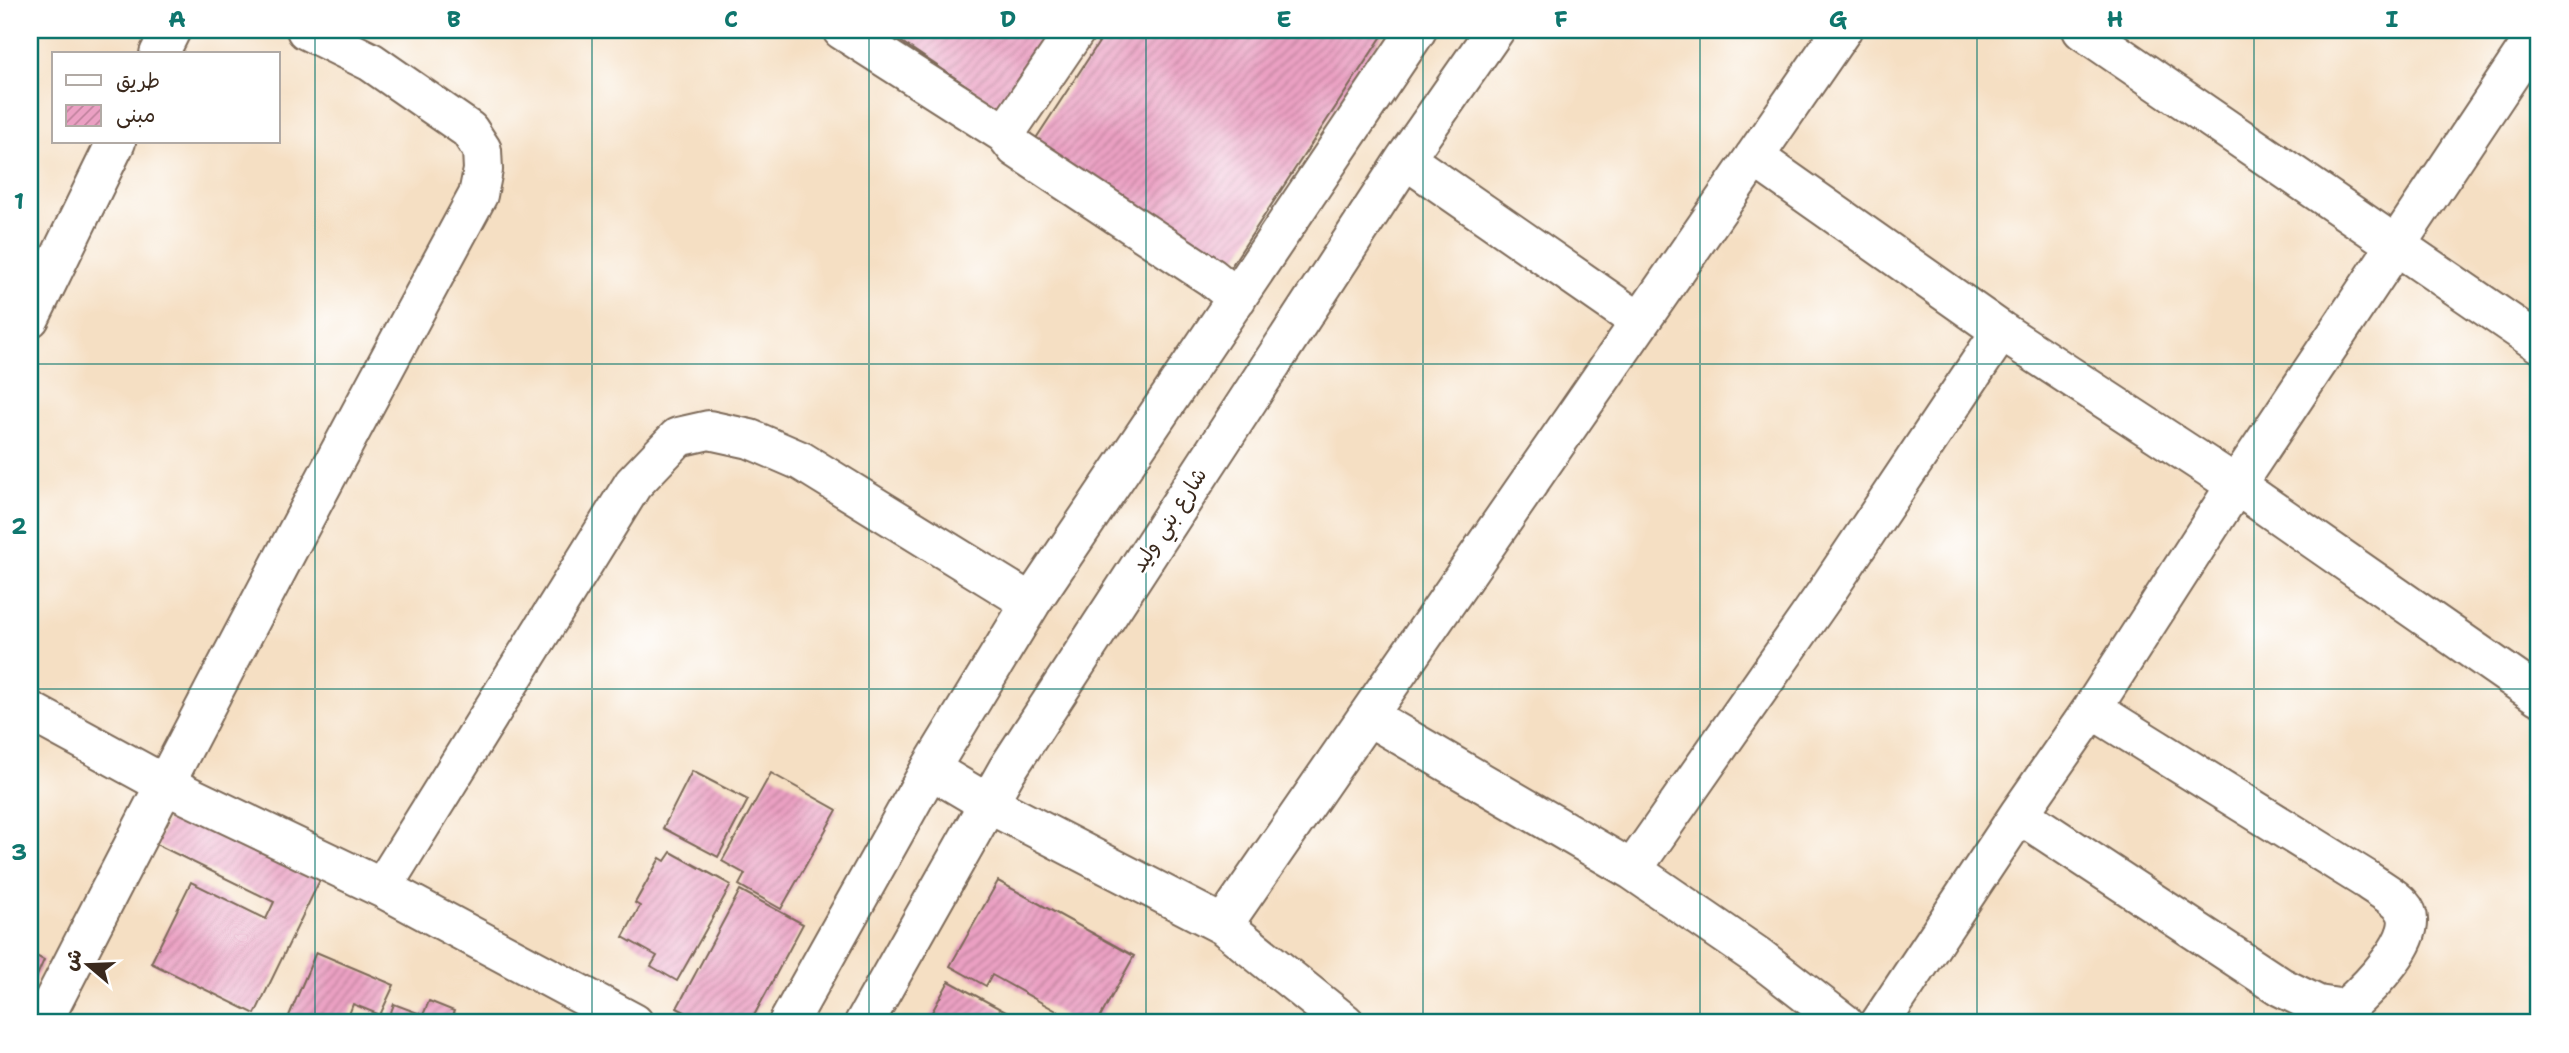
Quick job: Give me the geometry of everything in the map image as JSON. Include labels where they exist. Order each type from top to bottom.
[{"type":"street","points":[[160,52],[171,30]]},
{"type":"street","points":[[42,1023],[351,428],[478,195],[484,170],[482,150],[469,130],[371,62],[306,30]]},
{"type":"street","points":[[842,30],[1005,134],[1016,149],[1211,277],[1237,298]]},
{"type":"street","points":[[1005,134],[1076,30]]},
{"type":"street","points":[[788,1023],[930,769],[1031,603],[1417,30]]},
{"type":"street","name":"شارع بني وليد","points":[[864,1023],[1007,770],[1405,159],[1495,30]]},
{"type":"street","points":[[1223,925],[1842,30]]},
{"type":"street","points":[[2082,30],[2539,343]]},
{"type":"street","points":[[1880,1023],[2092,709],[2236,485],[2539,31]]},
{"type":"street","points":[[30,318],[115,144]]},
{"type":"street","points":[[1754,157],[2001,331],[2236,485],[2539,696]]},
{"type":"street","points":[[1405,159],[1640,322]]},
{"type":"street","points":[[1632,870],[1823,597],[2001,331]]},
{"type":"street","points":[[382,888],[633,484],[678,437],[709,430],[750,439],[801,461],[1031,603]]},
{"type":"street","points":[[2019,814],[2281,987],[2318,1005],[2345,1009],[2372,985],[2405,939],[2409,919],[2403,906],[2367,880],[2092,709]]},
{"type":"street","points":[[30,711],[164,784],[382,888],[634,1023]]},
{"type":"street","points":[[1368,716],[1632,870],[1760,958],[1844,1023]]},
{"type":"street","points":[[930,769],[989,804],[1223,925],[1345,1023]]},
{"type":"building","points":[[884,30],[1057,30],[1003,110]]},
{"type":"building","points":[[1107,30],[1386,30],[1226,274],[1031,146]]},
{"type":"building","points":[[692,771],[748,800],[718,857],[663,828]]},
{"type":"building","points":[[771,773],[837,810],[781,909],[739,885],[745,874],[722,861]]},
{"type":"building","points":[[174,808],[320,880],[255,1014],[151,963],[191,882],[266,919],[274,902],[156,844]]},
{"type":"building","points":[[671,852],[731,885],[677,981],[651,966],[657,956],[623,937],[640,906],[635,903],[660,858],[665,861]]},
{"type":"building","points":[[998,881],[1134,956],[1097,1023],[1078,1023],[992,975],[986,986],[950,966]]},
{"type":"building","points":[[740,890],[803,924],[750,1023],[706,1023],[677,1008]]},
{"type":"building","points":[[316,952],[394,985],[380,1015],[353,1004],[347,1020],[354,1023],[286,1023]]},
{"type":"building","points":[[30,953],[44,960],[30,991]]},
{"type":"building","points":[[949,981],[1026,1023],[926,1023]]},
{"type":"building","points":[[429,1001],[454,1011],[449,1023],[387,1023],[394,1004],[423,1015]]}]
